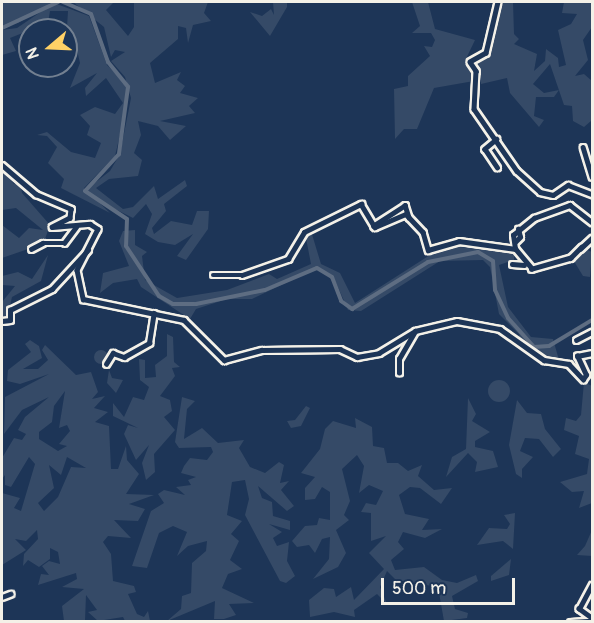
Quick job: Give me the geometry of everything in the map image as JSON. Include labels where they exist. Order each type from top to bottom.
[{"type":"street","points":[[498,2],[486,53],[470,62],[476,70],[474,109],[519,173],[543,195],[568,185],[592,194]]},
{"type":"street","points":[[497,139],[485,149],[497,167]]},
{"type":"street","points":[[583,147],[592,177]]},
{"type":"street","points":[[2,165],[36,194],[71,208],[69,220],[52,227],[76,227],[90,224],[98,229],[76,274],[83,299],[187,322],[228,360],[262,350],[340,349],[357,357],[379,353],[415,331],[441,322],[478,322],[503,331],[544,360],[569,364],[583,379],[586,375],[577,356],[592,353]]},
{"type":"street","points":[[213,275],[242,275],[288,259],[304,232],[361,204],[373,226]]},
{"type":"street","points":[[373,226],[405,205],[409,217],[424,234],[428,250],[459,241],[515,249]]},
{"type":"street","points":[[525,265],[515,249],[518,229],[570,205],[592,222]]},
{"type":"street","points":[[373,226],[409,217]]},
{"type":"street","points":[[31,249],[43,243],[64,243],[76,227]]},
{"type":"street","points":[[512,264],[535,269],[565,259],[592,238]]},
{"type":"street","points":[[2,321],[10,320],[10,310],[52,289],[88,250]]},
{"type":"street","points":[[106,364],[113,353],[124,357],[150,343],[154,313]]},
{"type":"street","points":[[399,373],[399,359],[415,331]]},
{"type":"street","points":[[576,340],[592,333]]},
{"type":"street","points":[[591,619],[579,609],[592,585]]},
{"type":"street","points":[[2,597],[10,594]]},
{"type":"street","points":[[570,621],[591,619]]},
{"type":"shaded area","points":[[2,2],[52,2],[26,18],[18,18],[18,23],[2,26]]},
{"type":"shaded area","points":[[73,2],[114,2],[106,10],[128,36],[134,27],[134,2],[208,2],[204,13],[211,21],[193,25],[188,43],[186,28],[178,26],[178,39],[150,63],[155,83],[181,72],[177,80],[185,86],[180,93],[198,98],[189,106],[195,113],[160,121],[186,126],[170,140],[158,126],[138,121],[141,135],[134,153],[142,160],[138,176],[109,179],[96,188],[123,209],[133,207],[154,186],[158,199],[185,180],[187,186],[164,204],[166,211],[152,228],[154,234],[171,221],[192,225],[197,211],[209,211],[208,229],[186,260],[177,256],[193,234],[175,245],[158,242],[145,234],[152,214],[146,204],[133,218],[89,196],[87,189],[110,171],[120,154],[131,98],[125,77],[111,61],[125,52],[115,50],[111,57],[104,27]]},
{"type":"shaded area","points":[[273,2],[287,2],[287,7],[270,36],[250,12],[262,16],[271,9],[274,15]]},
{"type":"shaded area","points":[[412,2],[428,2],[435,29],[475,40],[465,61],[478,71],[474,81],[434,88],[417,129],[404,129],[395,139],[394,89],[408,86],[408,76],[430,56],[424,46],[432,47],[435,40],[431,33],[412,33],[420,26]]},
{"type":"shaded area","points":[[501,2],[513,2],[514,34],[519,39],[514,44],[537,54],[534,71],[545,61],[546,49],[558,58],[559,67],[566,65],[558,30],[571,24],[577,14],[562,13],[564,2],[592,2],[592,27],[583,40],[588,60],[575,76],[584,74],[592,81],[592,127],[591,121],[584,127],[573,121],[572,106],[564,105],[559,90],[554,97],[536,97],[534,116],[544,120],[539,127],[510,93],[507,78],[481,84],[478,62],[489,53]],"holes":[[[550,64],[559,90],[544,93],[533,84]]]},
{"type":"shaded area","points":[[54,3],[89,16],[107,65],[126,84],[127,105],[115,156],[84,188],[110,213],[61,188],[64,179],[48,163],[57,147],[47,136],[37,135],[47,132],[71,152],[95,158],[101,143],[87,135],[90,126],[80,115],[95,107],[115,114],[123,103],[106,78],[86,96],[85,88],[97,73],[70,88],[74,78],[78,78],[80,63],[78,18],[68,18],[68,11],[50,11],[49,18],[32,18]]},
{"type":"shaded area","points":[[17,28],[18,35],[10,38],[16,51],[2,55],[2,30]]},
{"type":"shaded area","points":[[2,170],[14,184],[20,182],[22,193],[50,225],[45,239],[31,248],[2,258],[2,225],[19,238],[29,228],[43,230],[16,208],[2,210]]},
{"type":"shaded area","points":[[135,230],[135,245],[147,252],[142,256],[145,280],[177,298],[227,290],[269,274],[277,279],[311,264],[305,233],[311,231],[321,264],[340,273],[355,303],[444,246],[514,251],[514,260],[499,265],[508,307],[531,337],[553,339],[559,360],[545,359],[515,338],[520,335],[499,314],[490,267],[483,260],[440,261],[361,311],[348,310],[334,278],[317,268],[252,299],[227,299],[196,309],[190,319],[141,287],[137,279],[113,283],[100,293],[103,273],[129,266],[119,241],[123,231]]},
{"type":"shaded area","points":[[583,248],[592,252],[590,277],[583,276],[572,258]]},
{"type":"shaded area","points":[[48,255],[41,281],[12,297],[7,319],[2,319],[2,302],[15,286],[2,285],[2,276],[18,272],[32,279]]},
{"type":"shaded area","points":[[167,334],[173,337],[174,362],[180,367],[172,368],[175,376],[160,396],[170,400],[172,411],[164,417],[175,430],[154,454],[155,472],[146,480],[142,463],[149,445],[136,460],[124,434],[128,425],[138,428],[113,416],[113,403],[124,417],[133,397],[144,400],[149,387],[140,380],[139,359],[145,360],[145,378],[156,377],[155,365],[167,356]]},
{"type":"shaded area","points":[[30,340],[39,346],[42,358],[23,369],[38,369],[48,360],[42,350],[45,345],[76,375],[91,372],[98,392],[92,399],[105,396],[94,408],[108,412],[95,422],[109,426],[111,469],[118,469],[126,446],[127,460],[139,474],[126,494],[154,495],[129,504],[145,509],[138,521],[114,520],[131,538],[108,536],[103,542],[111,554],[113,581],[134,586],[136,592],[128,594],[137,614],[144,617],[148,611],[150,621],[125,621],[123,617],[98,621],[88,612],[97,610],[86,595],[85,621],[64,621],[62,606],[84,589],[62,587],[77,579],[76,573],[38,585],[41,574],[49,575],[42,566],[49,561],[60,564],[58,552],[50,548],[50,559],[39,567],[28,560],[23,566],[24,554],[38,539],[37,530],[26,541],[15,539],[26,550],[2,565],[2,493],[20,498],[14,508],[21,511],[35,464],[29,457],[11,487],[5,485],[5,475],[2,479],[2,458],[14,438],[22,440],[26,434],[18,430],[25,417],[49,397],[22,410],[4,434],[5,397],[49,374],[20,384],[7,381],[8,370],[31,352],[25,344]],"holes":[[[65,391],[59,428],[67,425],[70,431],[59,444],[67,446],[58,451],[39,439],[39,432],[52,422],[54,406]],[[67,457],[86,468],[71,467],[58,497],[44,511],[38,503],[54,488],[49,465],[61,475]]]},
{"type":"shaded area","points":[[101,350],[106,352],[108,357],[106,362],[101,364],[96,362],[94,357],[96,352]]},
{"type":"shaded area","points":[[109,370],[112,378],[123,380],[116,393],[107,383]]},
{"type":"shaded area","points":[[499,380],[507,383],[510,391],[507,399],[499,402],[491,399],[488,391],[491,383]]},
{"type":"shaded area","points":[[584,382],[592,386],[592,503],[579,508],[584,491],[572,492],[560,482],[587,474],[589,459],[575,454],[579,436],[564,430],[566,418],[576,421],[581,415]]},
{"type":"shaded area","points":[[182,397],[195,401],[187,409],[184,439],[202,428],[218,443],[244,440],[239,448],[250,467],[265,473],[279,462],[284,465],[280,483],[289,481],[281,490],[294,506],[287,511],[258,486],[262,498],[272,502],[273,516],[290,521],[290,530],[269,524],[282,532],[273,538],[277,546],[289,542],[287,561],[295,576],[286,583],[280,581],[245,515],[249,499],[245,480],[232,482],[227,515],[242,521],[231,534],[239,541],[230,560],[242,569],[228,574],[222,588],[254,603],[229,604],[236,615],[224,619],[214,619],[215,601],[167,621],[181,609],[182,596],[191,593],[192,563],[206,551],[207,541],[188,546],[177,556],[187,532],[173,526],[159,533],[147,568],[132,566],[151,511],[164,503],[158,494],[164,490],[185,495],[176,487],[191,485],[188,480],[196,477],[181,473],[184,466],[190,458],[207,460],[213,452],[211,447],[179,448],[175,442]]},
{"type":"shaded area","points":[[468,398],[476,414],[472,421],[490,432],[475,441],[475,447],[493,451],[498,467],[475,472],[477,462],[468,453],[446,477],[452,457],[466,449]]},
{"type":"shaded area","points":[[517,400],[527,413],[541,414],[545,429],[561,449],[553,457],[539,439],[525,438],[520,451],[533,457],[522,469],[522,478],[516,474],[509,445]]},
{"type":"shaded area","points":[[306,406],[310,408],[301,426],[291,428],[287,421],[295,420]]},
{"type":"shaded area","points":[[355,418],[372,427],[373,446],[384,448],[387,463],[398,463],[408,471],[422,465],[418,476],[434,490],[452,488],[441,504],[420,488],[410,487],[399,495],[405,514],[429,519],[422,530],[442,529],[425,538],[403,532],[398,542],[404,549],[391,560],[395,570],[424,567],[442,580],[457,583],[476,575],[478,581],[452,596],[455,609],[468,613],[467,618],[444,621],[438,587],[396,580],[387,571],[380,587],[387,604],[377,594],[354,610],[355,617],[334,612],[310,617],[309,600],[324,588],[334,589],[336,597],[351,587],[354,600],[384,569],[369,553],[386,536],[371,541],[371,513],[361,512],[366,503],[376,505],[383,491],[369,485],[359,493],[364,466],[357,455],[342,469],[350,501],[344,515],[349,520],[336,530],[346,553],[338,567],[313,579],[329,559],[330,537],[322,539],[315,553],[309,545],[297,547],[292,541],[305,526],[317,525],[319,518],[330,520],[330,492],[322,487],[315,499],[305,500],[305,488],[315,477],[301,473],[320,449],[325,429],[333,421],[356,428]]},
{"type":"shaded area","points":[[515,513],[513,549],[503,541],[477,545],[489,528],[507,529],[510,524],[504,515]]},
{"type":"shaded area","points":[[592,530],[592,556],[577,555],[585,546]]},
{"type":"shaded area","points":[[511,559],[509,575],[491,581],[491,576]]},
{"type":"waterway","points":[[2,28],[58,2]]},
{"type":"waterway","points":[[63,2],[91,14],[108,62],[128,87],[119,154],[85,191],[127,219],[126,246],[159,296],[173,304],[196,304],[265,290],[317,268],[332,277],[341,301],[352,309],[428,262],[478,252],[493,261],[495,290],[508,318],[534,347],[549,346],[592,320]]}]
